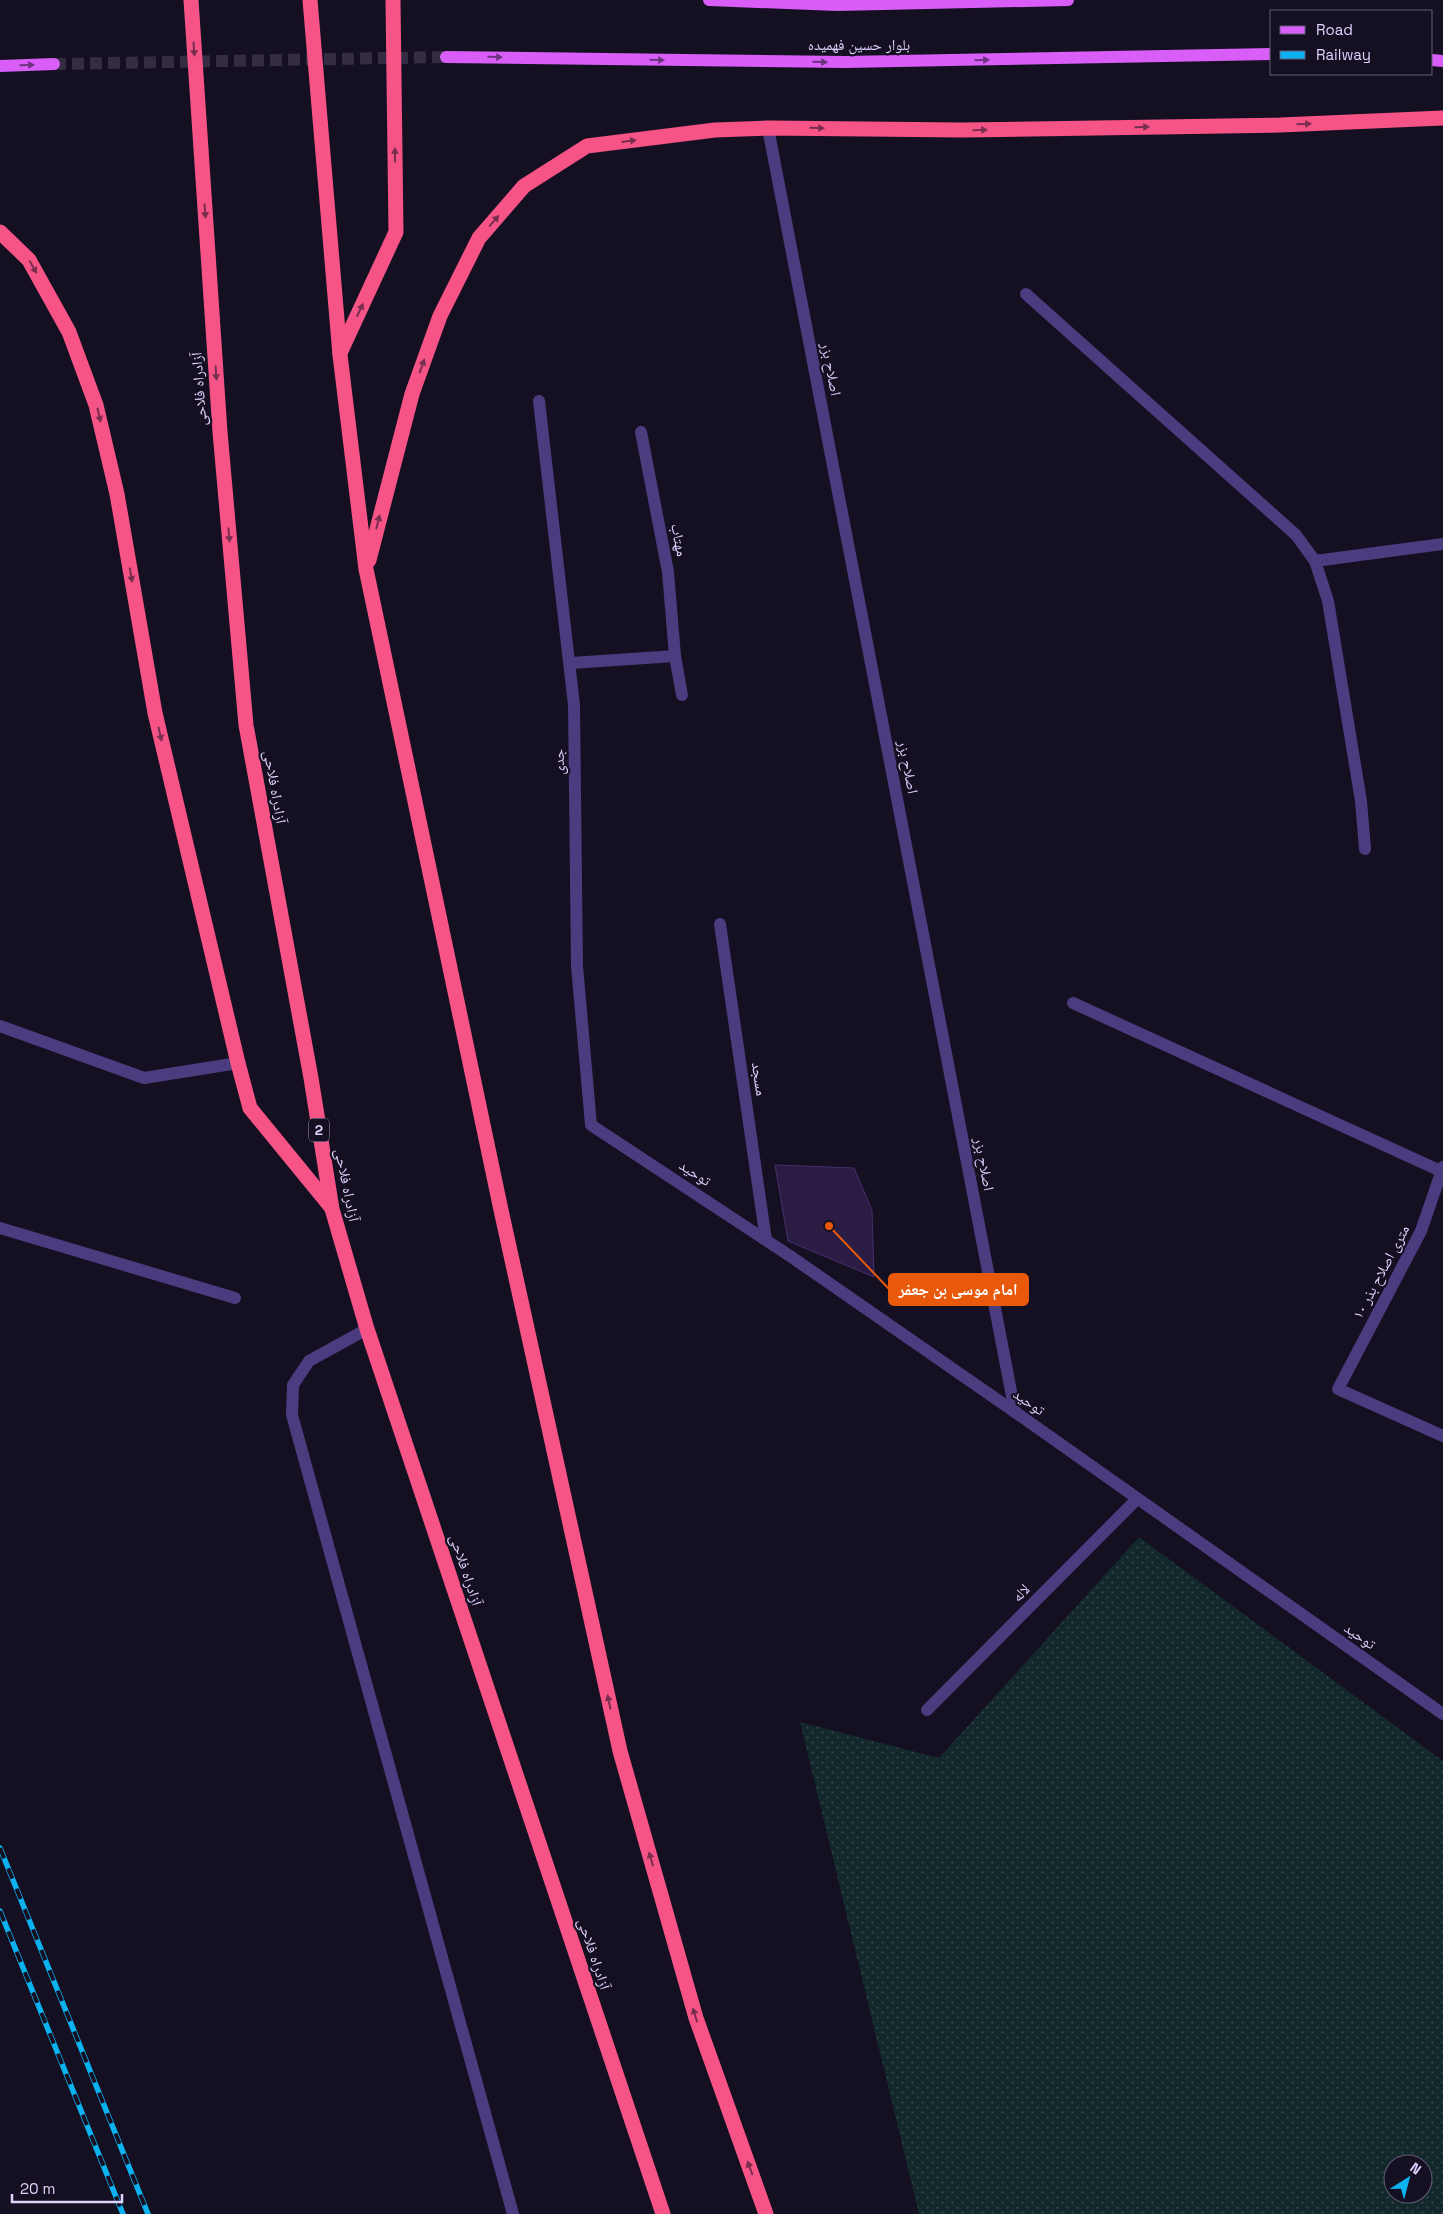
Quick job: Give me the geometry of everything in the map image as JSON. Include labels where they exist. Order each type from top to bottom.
[{"type":"highway","name":"آزادراه فلاحی","points":[[191,0],[219,422],[246,725],[311,1078],[332,1209],[367,1329],[663,2214]]},
{"type":"highway","points":[[310,0],[340,354],[366,569],[500,1210],[620,1752],[696,2018],[766,2214]]},
{"type":"highway","points":[[340,354],[396,232],[393,0]]},
{"type":"highway","points":[[366,569],[412,394],[440,316],[480,238],[524,186],[587,146],[715,130],[768,128],[972,130],[1280,125],[1443,118]]},
{"type":"highway","points":[[0,232],[29,260],[68,332],[96,406],[117,494],[155,713],[250,1108],[332,1209]]},
{"type":"main road","points":[[709,0],[837,5],[1068,0]]},
{"type":"main road","name":"بلوار حسین فهمیده","points":[[446,57],[845,62],[1270,54]]},
{"type":"main road","points":[[0,66],[54,64]]},
{"type":"street","name":"اصلاح بزر","points":[[768,128],[1015,1412]]},
{"type":"street","points":[[1026,294],[1296,535],[1315,560],[1328,601],[1361,801],[1365,849]]},
{"type":"street","name":"جدی","points":[[539,401],[571,663],[574,705],[577,966],[591,1125]]},
{"type":"street","name":"مهتاب","points":[[641,432],[668,572],[675,656],[682,695]]},
{"type":"street","points":[[1315,560],[1443,544]]},
{"type":"street","points":[[571,663],[675,656]]},
{"type":"street","name":"مسجد","points":[[720,924],[766,1240]]},
{"type":"street","points":[[1073,1003],[1442,1170]]},
{"type":"street","points":[[0,1026],[144,1078],[238,1064]]},
{"type":"street","name":"توحید","points":[[591,1125],[766,1240],[1015,1412],[1443,1714]]},
{"type":"street","name":"۱۰ متری اصلاح بذر","points":[[1442,1170],[1421,1231],[1338,1389],[1443,1436]]},
{"type":"street","points":[[0,1228],[236,1298]]},
{"type":"street","points":[[367,1329],[309,1361],[293,1385],[292,1415],[513,2214]]},
{"type":"street","name":"لاله","points":[[927,1710],[1137,1499]]},
{"type":"green space","points":[[1139,1537],[1443,1761],[1443,2214],[919,2214],[800,1722],[939,1758]]},
{"type":"building","points":[[775,1165],[854,1168],[872,1210],[874,1277],[788,1241]]},
{"type":"tunnel","points":[[54,64],[446,57]]},
{"type":"railway","points":[[0,1848],[148,2214]]},
{"type":"railway","points":[[0,1911],[123,2214]]},
{"type":"place","name":"امام موسی بن جعفر","points":[[829,1226]]}]
